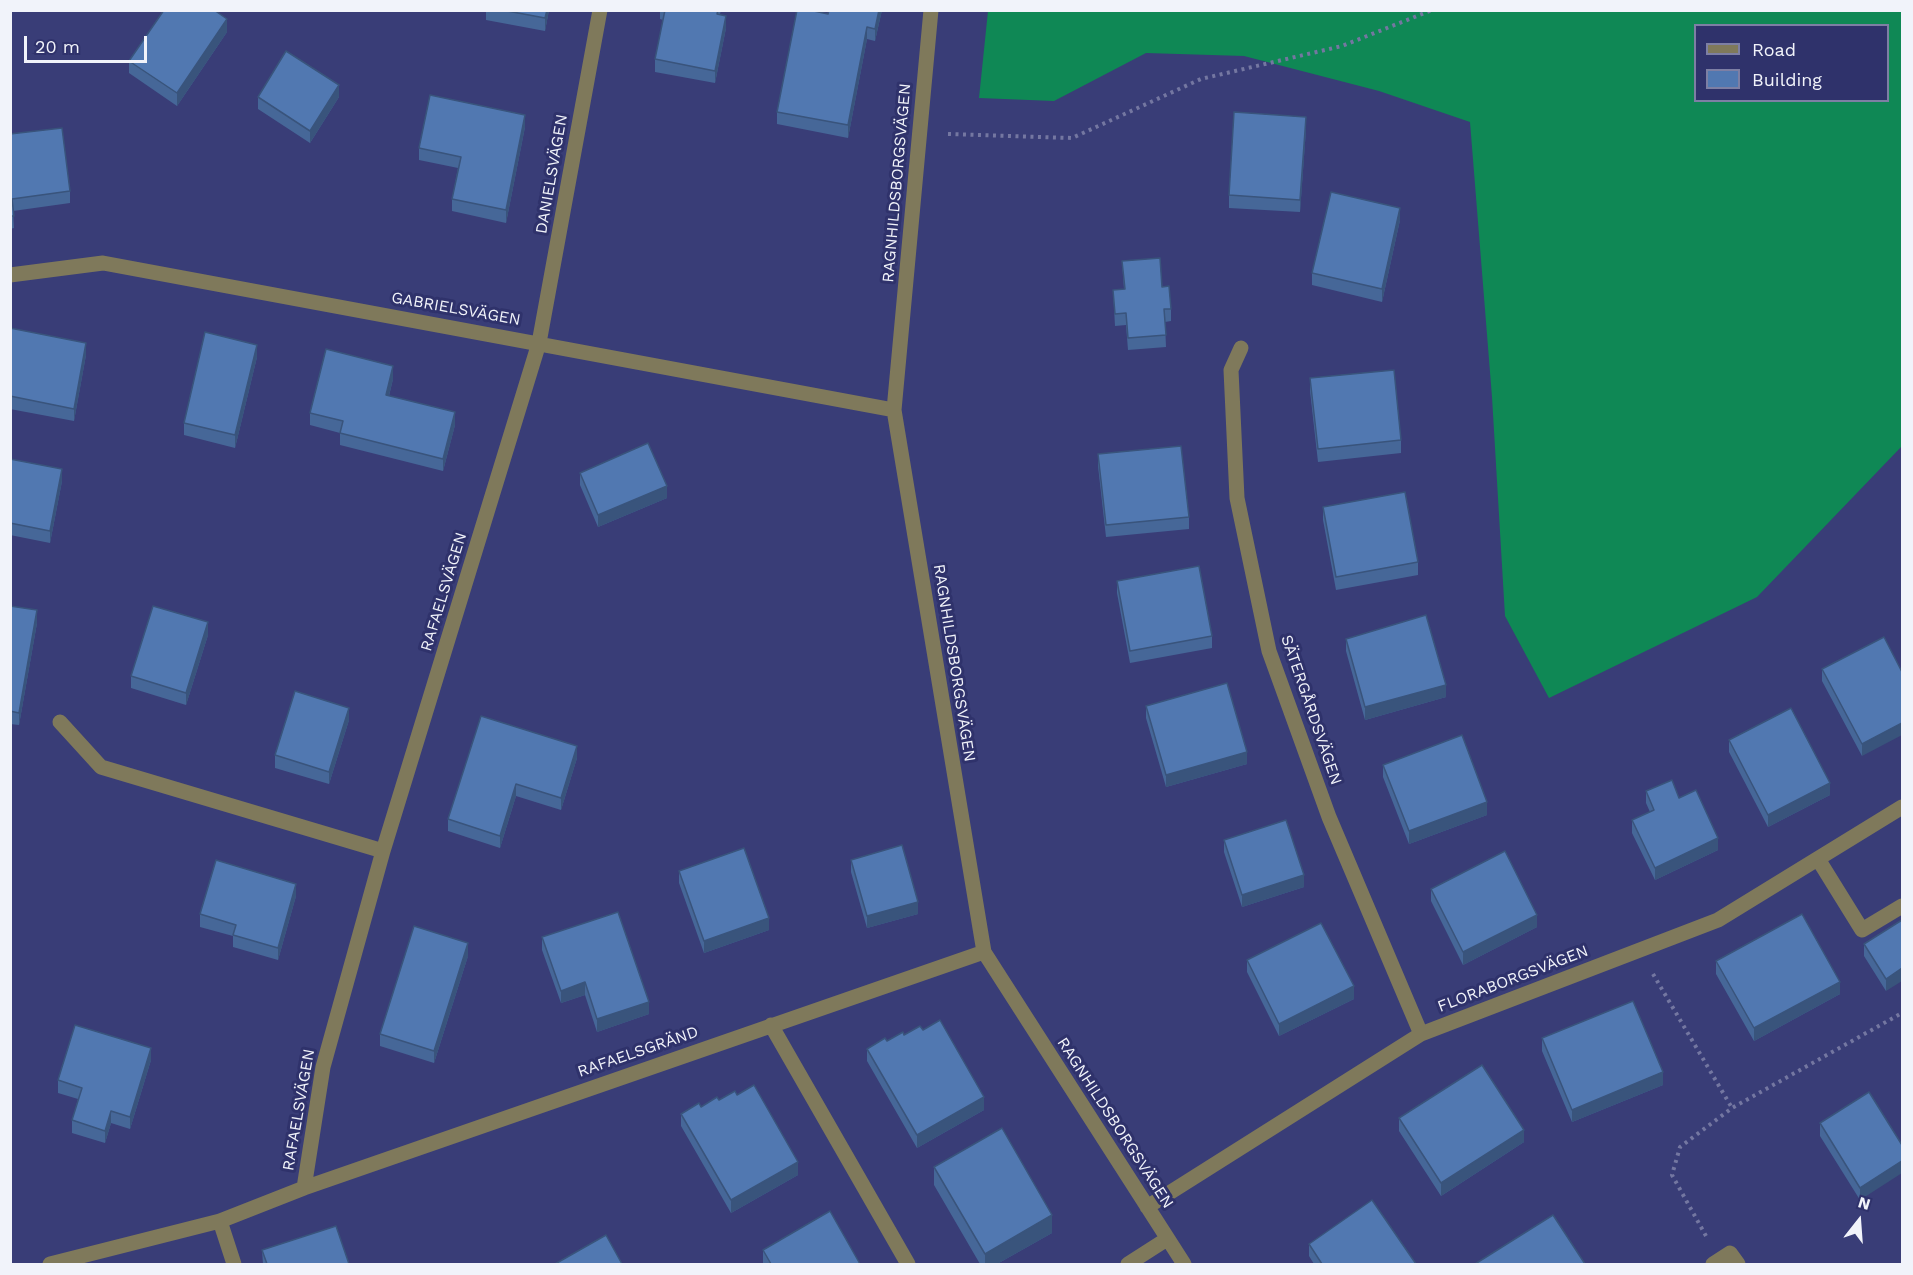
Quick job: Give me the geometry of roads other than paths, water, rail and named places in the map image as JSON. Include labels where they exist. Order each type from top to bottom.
[{"type":"street","name":"DANIELSVÄGEN","points":[[539,343],[600,10]]},
{"type":"street","name":"RAGNHILDSBORGSVÄGEN","points":[[931,10],[894,410],[984,952],[1184,1264]]},
{"type":"street","name":"GABRIELSVÄGEN","points":[[10,275],[103,263],[894,410]]},
{"type":"street","name":"RAFAELSVÄGEN","points":[[50,1264],[220,1221],[304,1188],[323,1067],[383,851],[539,343]]},
{"type":"street","name":"SÄTERGÅRDSVÄGEN","points":[[1240,348],[1231,370],[1237,498],[1269,651],[1329,817],[1421,1034]]},
{"type":"street","points":[[60,722],[101,767],[383,851]]},
{"type":"street","name":"FLORABORGSVÄGEN","points":[[1147,1208],[1421,1034],[1718,920],[1902,807]]},
{"type":"street","points":[[1818,859],[1862,930],[1902,906]]},
{"type":"street","name":"RAFAELSGRÄND","points":[[304,1188],[984,952]]},
{"type":"street","points":[[771,1025],[908,1264]]},
{"type":"street","points":[[220,1221],[234,1264]]},
{"type":"street","points":[[1128,1264],[1167,1239]]},
{"type":"street","points":[[1716,1263],[1730,1253],[1738,1264]]}]
